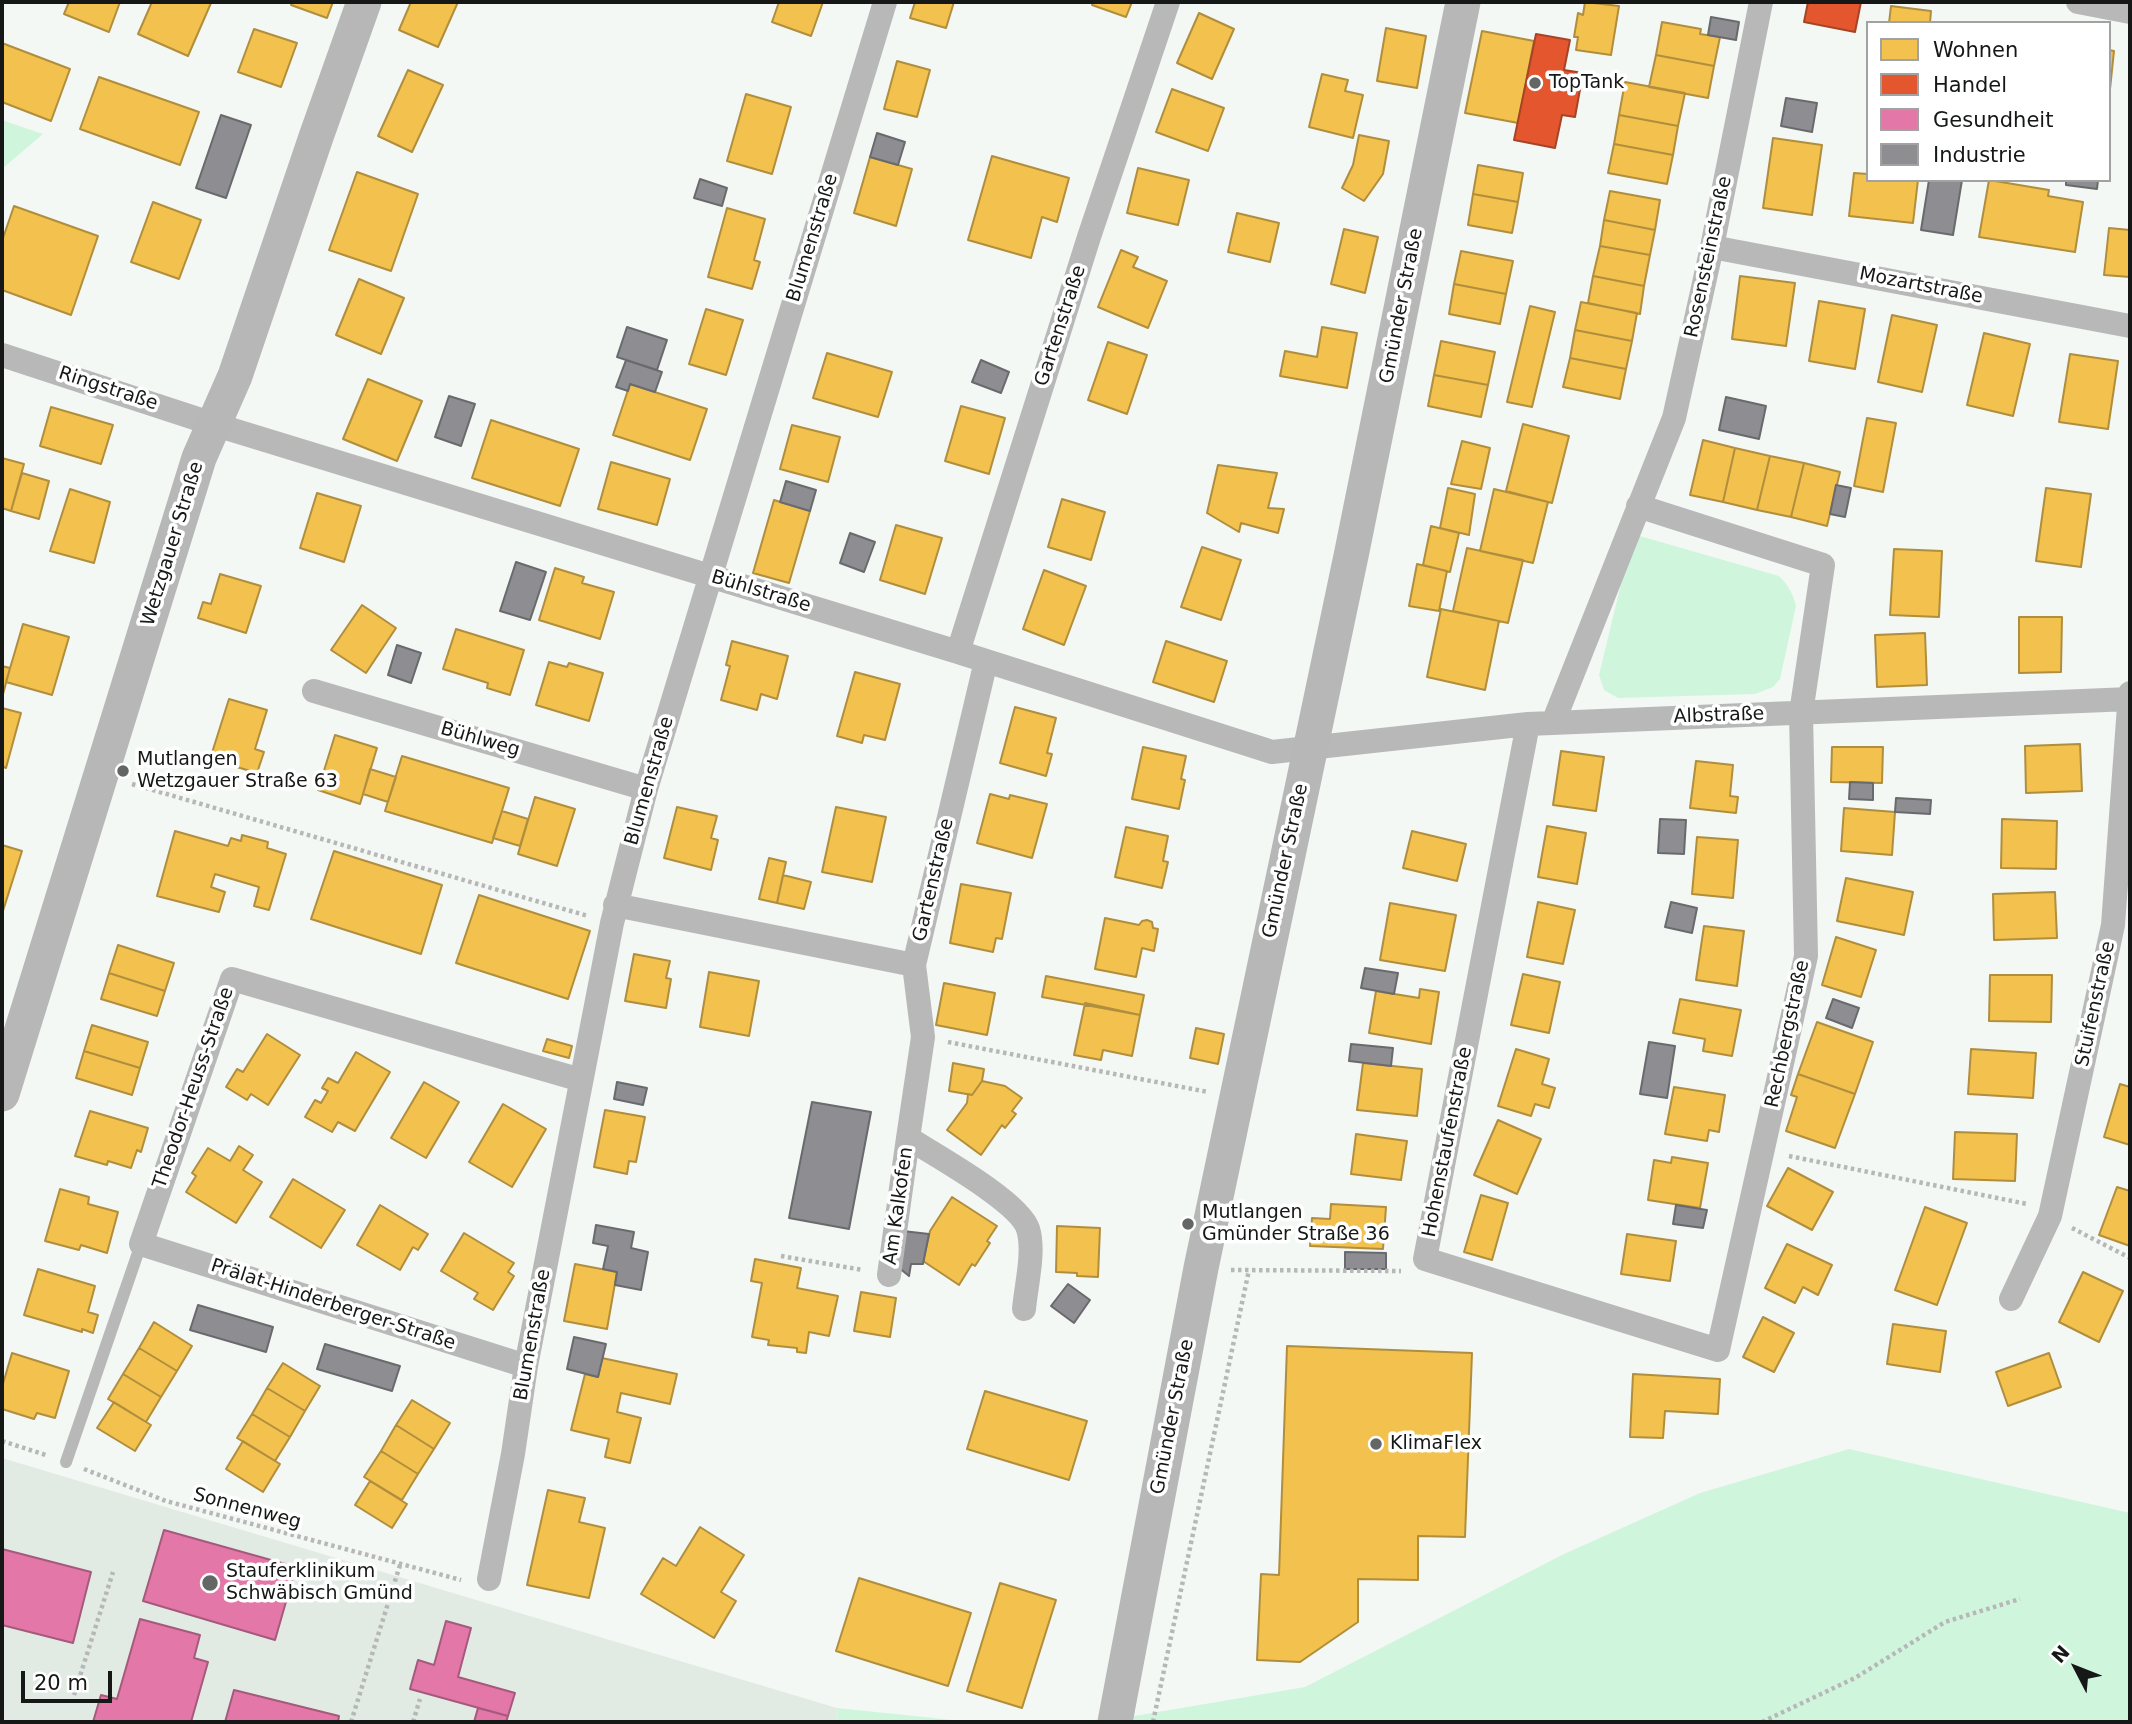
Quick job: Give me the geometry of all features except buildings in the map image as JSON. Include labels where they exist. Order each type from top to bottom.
[{"type":"street","name":"Wetzgauer Straße","points":[[2,1094],[9,1043],[101,775],[199,458],[234,376],[364,2]]},
{"type":"street","name":"Blumenstraße","points":[[489,1579],[513,1454],[526,1366],[613,914],[646,789],[885,2]]},
{"type":"street","name":"Gartenstraße","points":[[958,652],[1085,250],[1168,2]]},
{"type":"street","name":"Gmünder Straße","points":[[1115,1722],[1201,1268],[1352,556],[1463,2]]},
{"type":"street","name":"Rosensteinstraße","points":[[1553,723],[1674,418],[1712,247],[1761,2]]},
{"type":"street","points":[[2078,2],[2130,12]]},
{"type":"street","name":"Mozartstraße","points":[[1712,247],[2130,326]]},
{"type":"street","name":"Ringstraße","points":[[2,355],[213,424]]},
{"type":"street","name":"Bühlstraße","points":[[213,424],[958,652],[1272,752],[1309,749]]},
{"type":"street","points":[[1638,506],[1823,565],[1801,713]]},
{"type":"street","name":"Gartenstraße","points":[[613,914],[914,965],[986,661]]},
{"type":"street","name":"Bühlweg","points":[[314,691],[646,789]]},
{"type":"street","name":"Albstraße","points":[[1309,749],[1528,724],[2130,697]]},
{"type":"street","name":"Stuifenstraße","points":[[2011,1299],[2050,1216],[2113,925],[2130,697]]},
{"type":"street","name":"Rechbergstraße","points":[[1718,1350],[1806,956],[1801,713]]},
{"type":"street","name":"Hohenstaufenstraße","points":[[1528,724],[1426,1259],[1718,1350]]},
{"type":"street","name":"Am Kalkofen","points":[[889,1275],[923,1037],[914,965]]},
{"type":"street","name":"Theodor-Heuss-Straße","points":[[141,1244],[232,979],[581,1080]]},
{"type":"street","name":"Am Kalkofen","points":[[908,1138],[1016,1209],[1028,1227],[1031,1249],[1024,1310]]},
{"type":"street","name":"Prälat-Hinderberger-Straße","points":[[141,1244],[526,1366]]},
{"type":"lane","name":"Theodor-Heuss-Straße","points":[[66,1461],[141,1244]]},
{"type":"path","points":[[101,775],[613,914]]},
{"type":"path","points":[[949,1042],[1236,1097]]},
{"type":"path","points":[[1763,1151],[2027,1204],[2130,1258]]},
{"type":"path","points":[[781,1256],[889,1275]]},
{"type":"path","points":[[1242,1270],[1411,1271],[1426,1259]]},
{"type":"path","points":[[1153,1722],[1249,1270]]},
{"type":"path","name":"Sonnenweg","points":[[2,1441],[66,1461],[166,1501],[474,1583],[489,1579]]},
{"type":"path","points":[[351,1722],[400,1565]]},
{"type":"path","points":[[74,1695],[113,1572]]},
{"type":"path","points":[[1762,1722],[1854,1678],[1945,1622],[2021,1599]]},
{"type":"path","points":[[413,1722],[420,1699]]},
{"type":"shaded area","name":"Stauferklinikum Schwäbisch Gmünd","points":[[2,1458],[837,1708],[836,1722],[2,1722]]},
{"type":"green space","points":[[2,120],[43,134],[2,169]]},
{"type":"green space","points":[[1633,534],[1782,579],[1792,593],[1796,606],[1780,679],[1773,687],[1755,694],[1618,698],[1604,690],[1599,675]]},
{"type":"green space","points":[[1849,1449],[2130,1513],[2130,1722],[1099,1722],[1305,1687],[1564,1554],[1700,1493]]},
{"type":"green space","points":[[837,1708],[972,1722],[836,1722]]},
{"type":"place","name":"TopTank","points":[[1535,83]]},
{"type":"place","name":"Mutlangen Wetzgauer Straße 63","points":[[123,771]]},
{"type":"place","name":"Mutlangen Gmünder Straße 36","points":[[1188,1224]]},
{"type":"place","name":"KlimaFlex","points":[[1376,1444]]},
{"type":"place","name":"Stauferklinikum Schwäbisch Gmünd","points":[[210,1583]]}]
